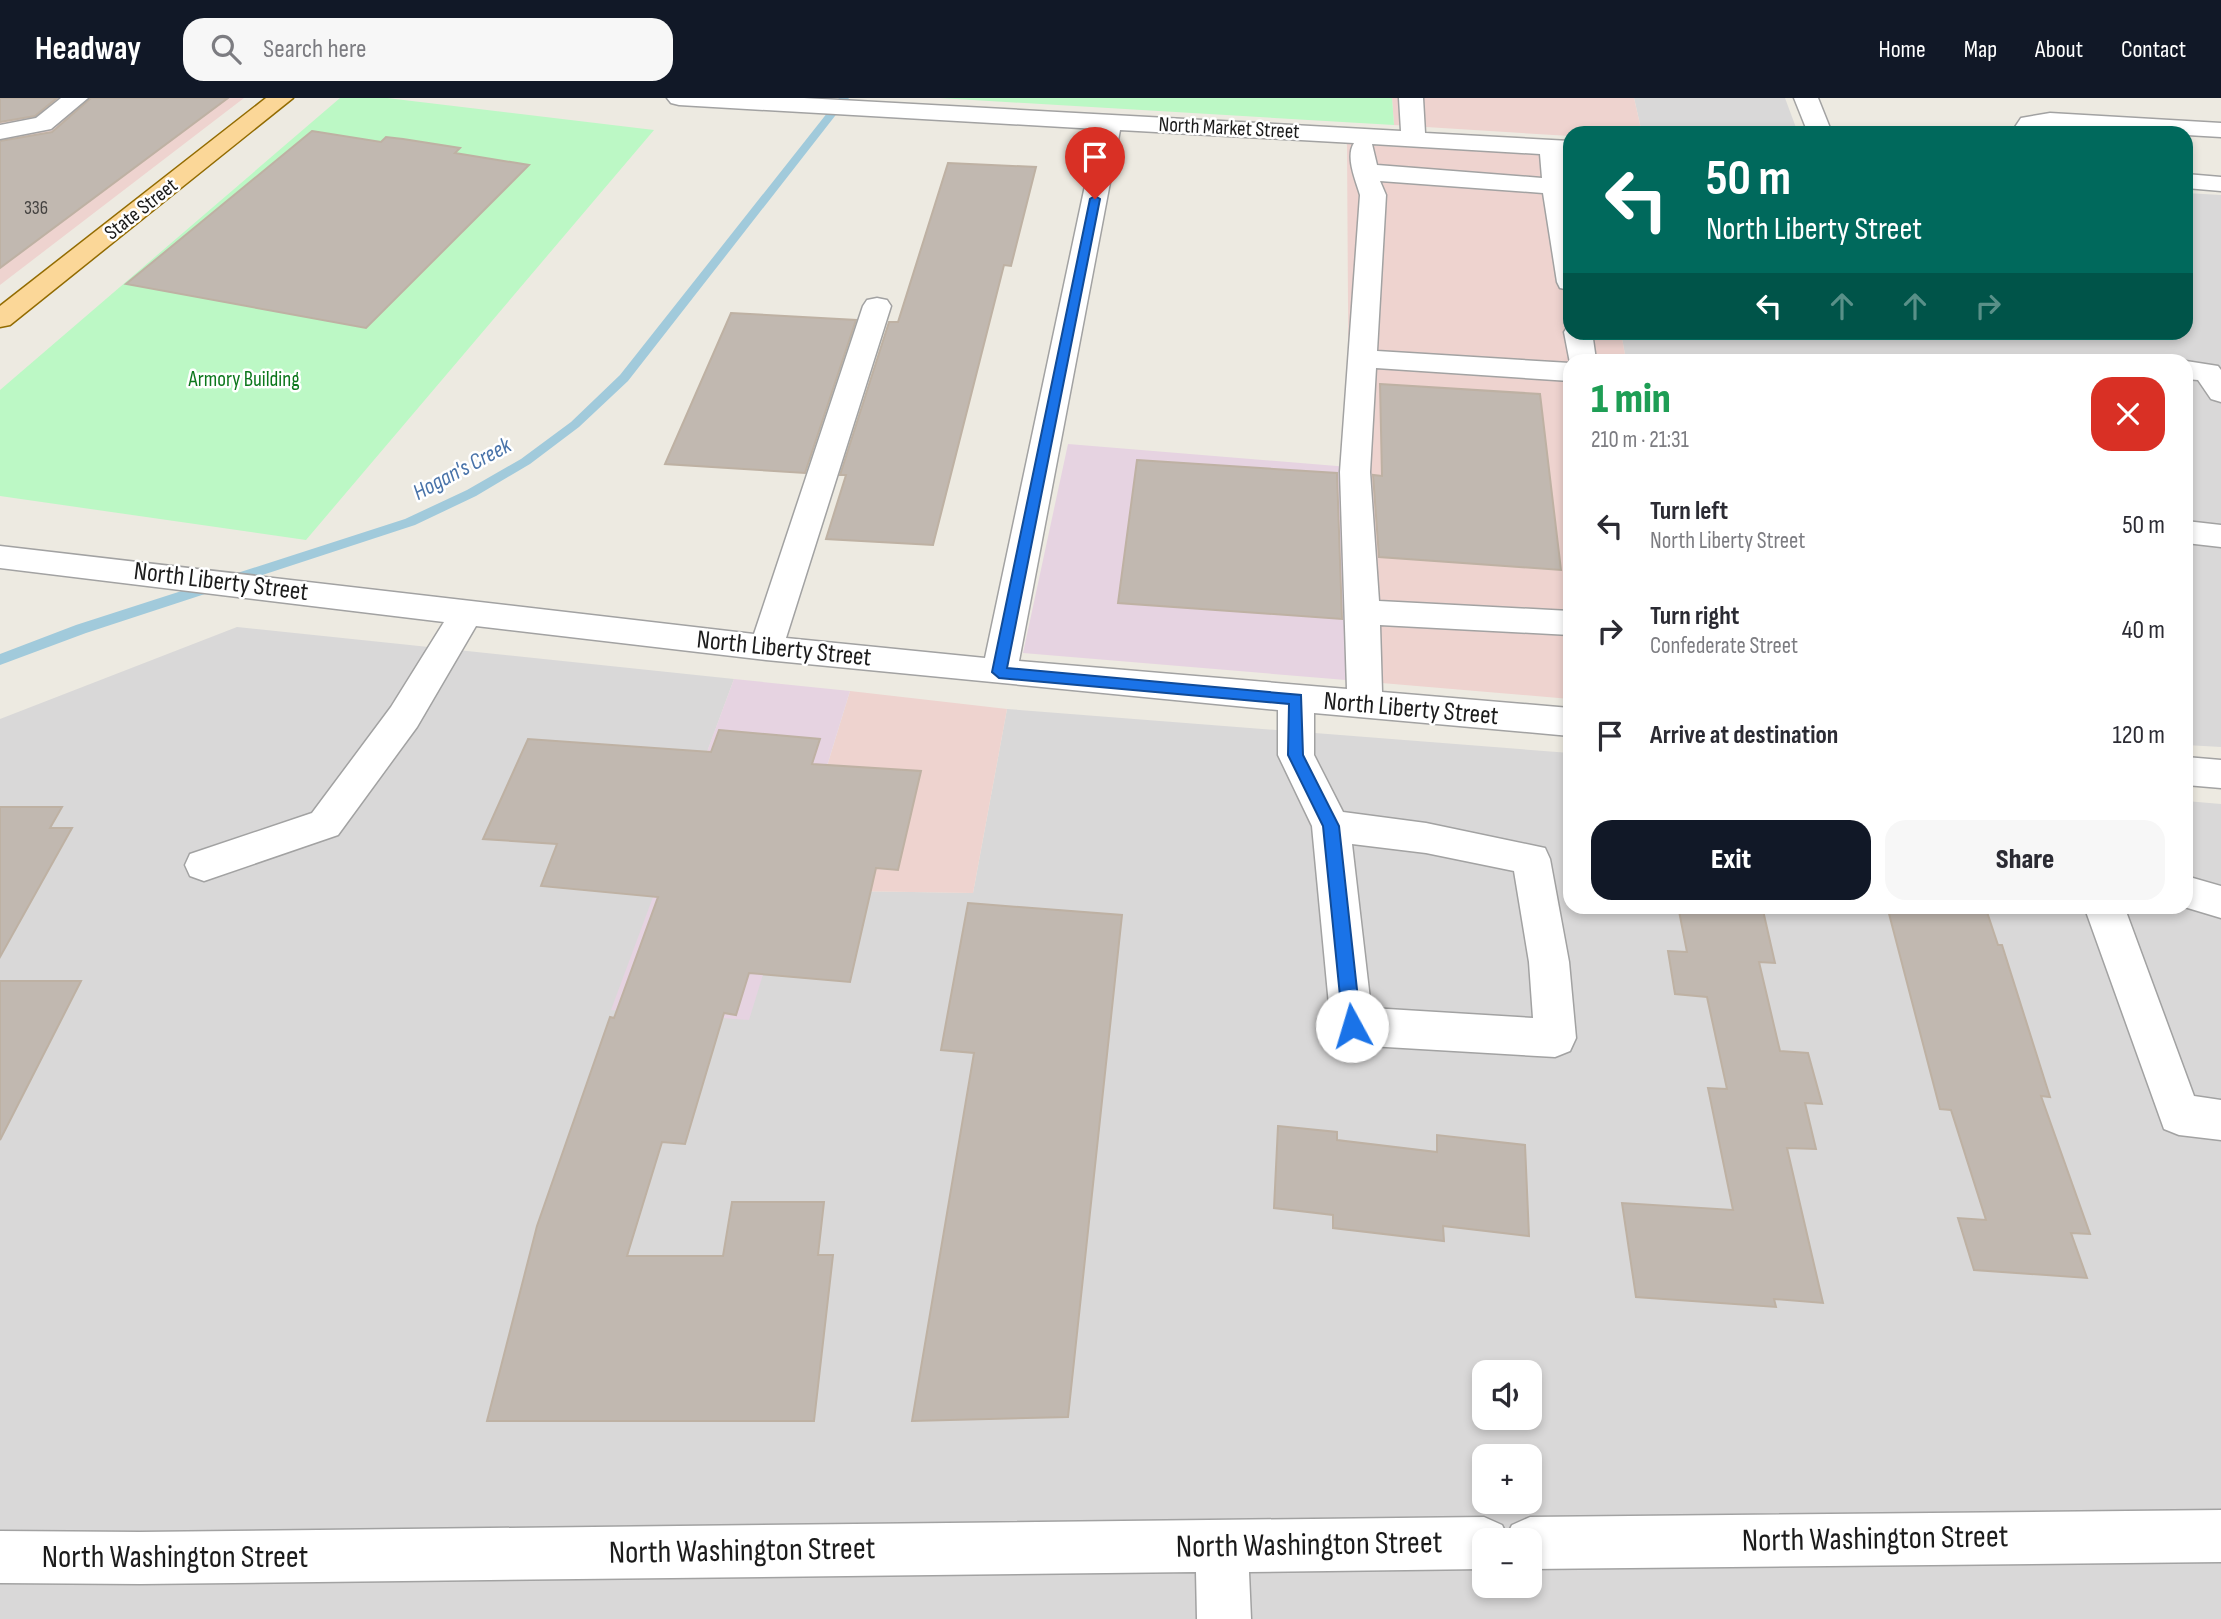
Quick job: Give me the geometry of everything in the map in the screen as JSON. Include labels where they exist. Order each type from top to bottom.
[{"type":"main road","name":"State Street","points":[[0,319],[281,98]]},
{"type":"street","points":[[0,132],[43,124],[76,98]]},
{"type":"street","name":"North Market Street","points":[[679,98],[1561,147]]},
{"type":"street","points":[[1411,98],[1427,177]]},
{"type":"street","points":[[1806,98],[1817,126]]},
{"type":"street","points":[[2028,126],[2029,123],[2050,120],[2153,126]]},
{"type":"street","points":[[999,672],[1110,121]]},
{"type":"street","points":[[2193,128],[2221,130]]},
{"type":"street","points":[[1363,136],[1365,172],[1373,195],[1355,472],[1365,706]]},
{"type":"street","points":[[1561,147],[1555,186],[1563,237]]},
{"type":"street","points":[[1365,172],[1555,186]]},
{"type":"street","points":[[2193,182],[2221,184]]},
{"type":"street","points":[[766,648],[877,306]]},
{"type":"street","points":[[1363,359],[1563,372]]},
{"type":"street","points":[[2193,371],[2208,372],[2221,393]]},
{"type":"street","points":[[2193,533],[2221,536]]},
{"type":"street","name":"North Liberty Street","points":[[0,557],[766,648],[1365,706],[1563,721]]},
{"type":"street","points":[[204,865],[325,824],[404,717],[468,611]]},
{"type":"street","points":[[1363,612],[1563,623]]},
{"type":"street","points":[[1296,699],[1296,755],[1331,826],[1352,1026],[1555,1038],[1549,962],[1531,859],[1426,838],[1331,826]]},
{"type":"street","points":[[2193,772],[2221,774]]},
{"type":"street","points":[[2193,894],[2221,902]]},
{"type":"street","points":[[2107,914],[2179,1115],[2221,1120]]},
{"type":"street","name":"North Washington Street","points":[[1542,1542],[2221,1536]]},
{"type":"street","name":"North Washington Street","points":[[0,1557],[140,1558],[1472,1543]]},
{"type":"street","points":[[1222,1545],[1224,1619]]},
{"type":"shaded area","points":[[0,98],[244,98],[0,285]]},
{"type":"shaded area","points":[[1392,98],[1634,98],[1640,126],[1563,126],[1563,136],[1394,125]]},
{"type":"shaded area","points":[[1634,98],[1785,98],[1795,126],[1640,126]]},
{"type":"shaded area","points":[[1347,144],[1563,156],[1563,340],[1622,340],[1625,354],[1563,354],[1563,698],[1346,680],[1349,467]]},
{"type":"shaded area","points":[[2193,193],[2221,195],[2221,747],[2193,745],[2193,354],[1625,354],[1622,340],[2193,340]]},
{"type":"shaded area","points":[[1068,444],[1349,467],[1346,680],[1023,653]]},
{"type":"shaded area","points":[[237,627],[734,679],[612,1010],[789,890],[973,893],[1007,709],[1563,752],[1563,914],[2193,914],[2193,802],[2221,804],[2221,1619],[0,1619],[0,719]]},
{"type":"shaded area","points":[[734,679],[850,691],[749,1020],[611,1010]]},
{"type":"shaded area","points":[[850,691],[1007,709],[973,893],[789,890]]},
{"type":"green space","name":"Armory Building","points":[[340,98],[387,98],[654,130],[306,540],[0,496],[0,390]]},
{"type":"green space","points":[[940,98],[1392,98],[1394,125]]},
{"type":"building","points":[[0,98],[57,98],[35,116],[0,122]]},
{"type":"building","points":[[91,98],[228,98],[0,268],[0,141],[52,132]]},
{"type":"building","points":[[312,131],[381,142],[386,137],[403,139],[460,148],[455,153],[529,165],[366,328],[126,284]]},
{"type":"building","points":[[948,163],[1036,167],[1011,266],[1004,265],[933,545],[826,539],[846,475],[840,475],[889,322],[898,322]]},
{"type":"building","points":[[731,313],[856,320],[805,473],[665,464]]},
{"type":"building","points":[[1380,384],[1540,394],[1561,570],[1379,557],[1373,475],[1382,476]]},
{"type":"building","points":[[1137,460],[1337,473],[1342,619],[1118,603]]},
{"type":"building","points":[[719,730],[820,739],[812,764],[921,771],[898,870],[876,868],[850,982],[749,973],[736,1015],[724,1013],[685,1144],[662,1142],[627,1256],[723,1256],[732,1202],[824,1202],[818,1255],[833,1255],[814,1421],[487,1421],[537,1226],[610,1017],[614,1018],[658,897],[541,886],[557,844],[483,839],[528,739],[711,752]]},
{"type":"building","points":[[0,807],[62,807],[50,828],[72,828],[0,957]]},
{"type":"building","points":[[968,903],[1122,915],[1068,1417],[912,1421],[974,1053],[941,1050]]},
{"type":"building","points":[[1680,914],[1764,914],[1775,963],[1759,962],[1780,1051],[1808,1053],[1822,1104],[1805,1103],[1816,1149],[1787,1148],[1823,1303],[1774,1299],[1776,1307],[1636,1297],[1622,1203],[1733,1210],[1708,1088],[1727,1089],[1707,997],[1675,994],[1668,951],[1687,952]]},
{"type":"building","points":[[1889,914],[1988,914],[1998,945],[2002,945],[2050,1097],[2041,1096],[2090,1234],[2071,1233],[2087,1278],[1974,1270],[1958,1218],[1986,1220],[1951,1110],[1940,1109]]},
{"type":"building","points":[[0,981],[81,981],[0,1140]]},
{"type":"building","points":[[1278,1126],[1337,1132],[1337,1140],[1437,1152],[1437,1135],[1525,1145],[1529,1236],[1443,1226],[1444,1241],[1333,1228],[1333,1215],[1274,1208]]},
{"type":"waterway","name":"Hogan's Creek","points":[[0,660],[81,629],[410,522],[471,493],[525,462],[575,424],[624,378],[844,98]]},
{"type":"route","points":[[1095,199],[999,672],[1296,699],[1296,755],[1331,826],[1352,1026]]}]
